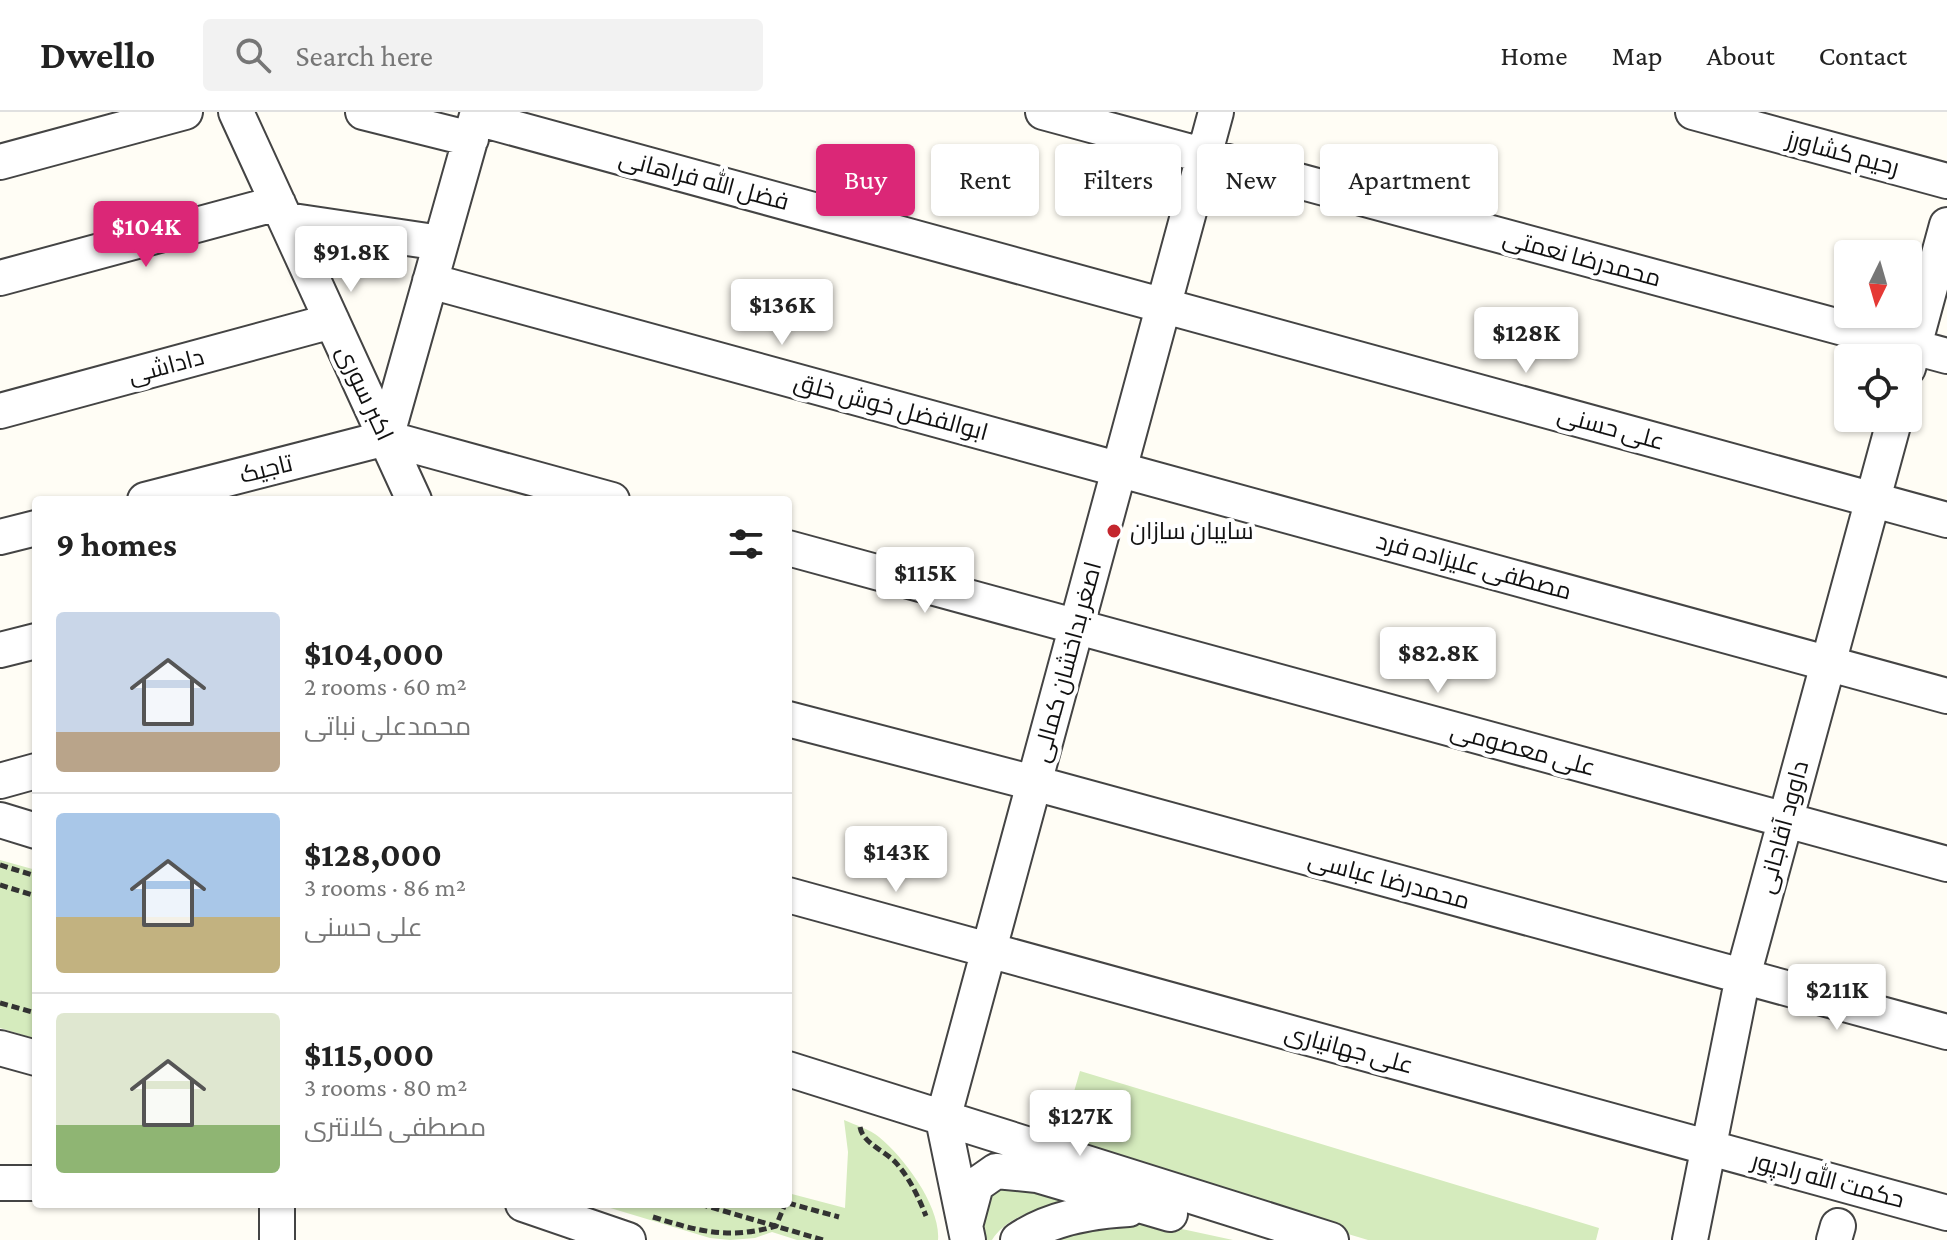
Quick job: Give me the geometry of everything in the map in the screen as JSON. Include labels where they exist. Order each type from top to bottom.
[{"type":"street","points":[[0,162],[185,112]]},
{"type":"street","name":"اکبر سوری","points":[[236,112],[412,496]]},
{"type":"street","name":"فضل الله فراهانی","points":[[363,112],[475,123],[1164,306]]},
{"type":"street","name":"محمدرضا نعمتی","points":[[1043,112],[1197,154]]},
{"type":"street","name":"اصغر بداخشان کمالی","points":[[1207,144],[1216,112]]},
{"type":"street","name":"رحیم کشاورز","points":[[1693,112],[1947,181]]},
{"type":"street","points":[[475,123],[386,438],[597,496]]},
{"type":"street","name":"اصغر بداخشان کمالی","points":[[943,1119],[1197,182]]},
{"type":"street","name":"محمدرضا نعمتی","points":[[1304,185],[1862,344]]},
{"type":"street","points":[[0,278],[282,212],[441,243]]},
{"type":"street","points":[[1915,344],[1947,225]]},
{"type":"street","name":"ابوالفضل خوش خلق","points":[[430,281],[1119,470]]},
{"type":"street","name":"علی حسنی","points":[[1164,306],[1947,520]]},
{"type":"street","name":"داداشی","points":[[0,411],[332,321]]},
{"type":"street","name":"محمدرضا نعمتی","points":[[1922,357],[1947,356]]},
{"type":"street","name":"داوود آقاجانی","points":[[1690,1240],[1743,976],[1891,432]]},
{"type":"street","name":"تاجیک","points":[[161,496],[386,438]]},
{"type":"street","name":"مصطفی علیزاده فرد","points":[[1119,470],[1947,696]]},
{"type":"street","points":[[0,537],[32,529]]},
{"type":"street","name":"علی معصومی","points":[[792,549],[1947,864]]},
{"type":"street","points":[[0,650],[32,642]]},
{"type":"street","name":"محمدرضا عباسی","points":[[792,720],[1947,1032]]},
{"type":"street","points":[[0,781],[32,772]]},
{"type":"street","points":[[0,820],[32,830]]},
{"type":"street","name":"علی جهانیاری","points":[[792,896],[1709,1148]]},
{"type":"street","points":[[0,1048],[32,1057]]},
{"type":"street","points":[[792,1070],[1331,1240]]},
{"type":"street","points":[[943,1119],[955,1234]]},
{"type":"street","name":"حکمت الله رادپور","points":[[1709,1148],[1947,1213]]},
{"type":"street","points":[[955,1234],[976,1185],[996,1171],[1037,1175],[1260,1240]]},
{"type":"street","points":[[0,1183],[32,1183]]},
{"type":"street","points":[[277,1208],[277,1240]]},
{"type":"street","points":[[543,1208],[633,1226]]},
{"type":"street","points":[[1018,1240],[1031,1231],[1095,1210],[1149,1208]]},
{"type":"path","points":[[0,865],[32,875]]},
{"type":"path","points":[[0,885],[32,895]]},
{"type":"path","points":[[0,1003],[32,1012]]},
{"type":"path","points":[[856,1091],[861,1133],[895,1161],[920,1201],[955,1234]]},
{"type":"path","points":[[792,1204],[839,1217]]},
{"type":"path","points":[[714,1208],[823,1240]]},
{"type":"path","points":[[633,1226],[743,1235],[776,1226],[785,1208]]},
{"type":"green space","points":[[0,860],[32,869],[32,1038],[0,1028]]},
{"type":"green space","points":[[1080,1071],[1599,1228],[1596,1240],[1368,1240],[1058,1147]]},
{"type":"green space","points":[[844,1120],[867,1129],[889,1146],[927,1198],[934,1213],[938,1240],[797,1240],[772,1232],[755,1238],[730,1240],[710,1238],[610,1208],[792,1208],[792,1194],[845,1208],[848,1152]]},
{"type":"green space","points":[[1001,1183],[1082,1199],[1020,1216],[1009,1222],[992,1240],[983,1240],[980,1223],[984,1196]]},
{"type":"green space","points":[[1121,1224],[1168,1226],[1233,1240],[1043,1240]]},
{"type":"place","name":"سایبان سازان","points":[[1114,531]]}]
